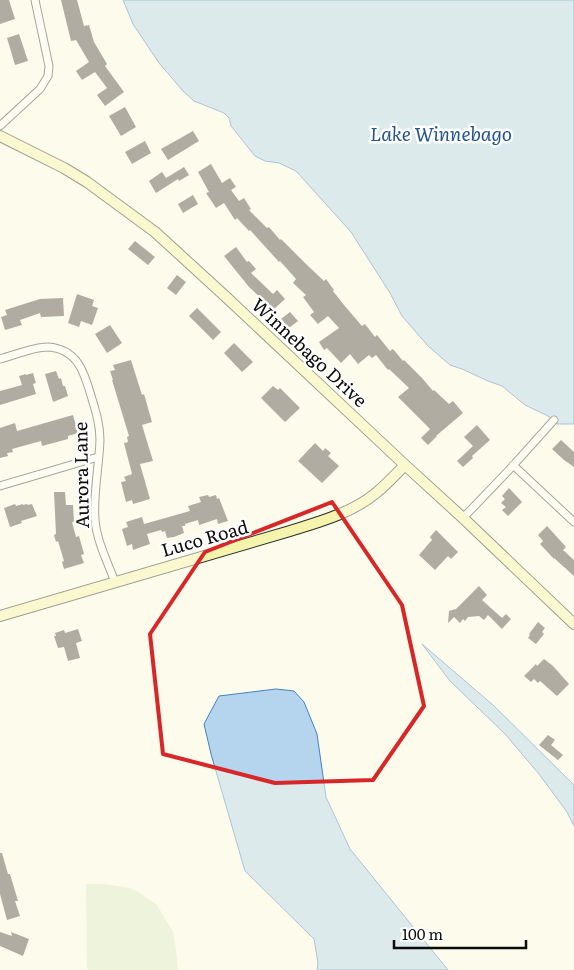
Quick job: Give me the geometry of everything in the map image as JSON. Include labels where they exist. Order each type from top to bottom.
[{"type":"main road","name":"Winnebago Drive","points":[[0,136],[64,168],[87,182],[156,232],[574,624]]},
{"type":"main road","name":"Luco Road","points":[[0,616],[333,517],[361,504],[376,493],[404,466]]},
{"type":"street","points":[[0,126],[40,89],[48,76],[49,66],[35,0]]},
{"type":"street","name":"Aurora Lane","points":[[0,359],[37,348],[56,348],[64,351],[76,360],[84,374],[97,418],[99,432],[95,510],[97,535],[115,582]]},
{"type":"street","points":[[463,518],[554,420]]},
{"type":"street","points":[[0,486],[98,457]]},
{"type":"street","points":[[513,465],[574,522]]},
{"type":"highlighted area","points":[[332,502],[402,605],[424,706],[373,780],[275,783],[163,754],[150,634],[205,552]]},
{"type":"green space","points":[[86,884],[125,887],[137,891],[157,905],[173,932],[178,970],[87,969]]},
{"type":"water","name":"Lake Winnebago","points":[[123,0],[574,0],[574,424],[557,424],[548,416],[525,405],[502,386],[450,365],[428,346],[402,316],[390,293],[351,232],[296,171],[279,163],[265,161],[255,156],[231,126],[229,118],[224,113],[194,101],[183,91],[159,63],[133,24]]},
{"type":"water","points":[[422,644],[493,705],[574,785],[574,826],[567,812],[539,774],[505,734],[450,681]]},
{"type":"water","points":[[276,689],[294,691],[304,702],[317,734],[326,797],[350,849],[448,970],[317,970],[318,963],[314,939],[245,871],[204,724],[219,696]]},
{"type":"building","points":[[0,0],[9,0],[15,19],[0,24]]},
{"type":"building","points":[[61,0],[77,0],[84,26],[89,25],[94,42],[107,64],[105,66],[124,92],[105,106],[97,95],[107,88],[95,72],[82,80],[76,71],[89,62],[76,40],[71,41]]},
{"type":"building","points":[[19,34],[28,61],[15,65],[7,38]]},
{"type":"building","points":[[125,107],[136,127],[121,136],[109,116]]},
{"type":"building","points":[[193,131],[199,141],[168,160],[161,149]]},
{"type":"building","points":[[145,141],[151,153],[132,164],[125,152]]},
{"type":"building","points":[[211,164],[222,183],[230,178],[236,187],[231,190],[239,201],[244,198],[251,209],[249,210],[267,228],[269,227],[280,240],[324,281],[326,279],[333,291],[362,326],[365,324],[375,337],[377,335],[390,351],[393,349],[433,391],[449,404],[453,401],[463,413],[428,445],[421,438],[430,429],[398,397],[409,388],[388,370],[376,355],[372,358],[369,355],[358,364],[350,354],[341,363],[327,348],[324,350],[319,342],[339,328],[328,316],[318,324],[310,315],[314,312],[303,297],[306,295],[293,283],[296,279],[250,230],[237,218],[235,220],[224,203],[216,208],[206,193],[209,192],[198,172]]},
{"type":"building","points":[[184,167],[189,175],[179,181],[178,179],[156,193],[149,181],[162,172],[166,178]]},
{"type":"building","points":[[193,195],[198,204],[183,213],[178,204]]},
{"type":"building","points":[[135,241],[155,257],[148,265],[128,249]]},
{"type":"building","points":[[236,247],[247,262],[249,261],[256,269],[251,273],[273,294],[277,290],[285,299],[271,312],[263,303],[265,302],[249,287],[224,256]]},
{"type":"building","points":[[177,275],[186,282],[176,295],[167,288]]},
{"type":"building","points":[[77,294],[94,300],[92,306],[98,308],[92,325],[81,321],[79,327],[68,323]]},
{"type":"building","points":[[63,298],[64,316],[41,317],[40,313],[20,320],[22,325],[5,330],[1,317],[7,315],[5,310],[40,299]]},
{"type":"building","points":[[197,308],[221,332],[213,340],[189,316]]},
{"type":"building","points":[[290,312],[298,321],[289,328],[281,319]]},
{"type":"building","points":[[110,325],[122,343],[107,353],[95,334]]},
{"type":"building","points":[[234,343],[253,362],[242,372],[224,353]]},
{"type":"building","points":[[131,360],[152,422],[142,425],[153,461],[140,464],[150,499],[133,504],[132,500],[126,502],[121,482],[126,481],[124,477],[132,474],[124,443],[128,442],[127,437],[129,436],[110,371],[115,370],[113,365]]},
{"type":"building","points":[[56,371],[59,379],[61,378],[63,386],[65,386],[68,396],[53,402],[45,374]]},
{"type":"building","points":[[33,373],[36,383],[33,384],[36,394],[0,405],[0,391],[22,385],[19,376]]},
{"type":"building","points":[[273,386],[278,390],[280,388],[300,408],[285,422],[261,398]]},
{"type":"building","points":[[73,415],[78,433],[68,436],[68,439],[42,446],[41,441],[12,449],[13,452],[7,453],[8,456],[0,458],[0,428],[15,423],[17,431]]},
{"type":"building","points":[[477,425],[490,440],[463,467],[457,461],[473,446],[464,437]]},
{"type":"building","points":[[561,440],[574,452],[574,467],[552,449]]},
{"type":"building","points":[[315,443],[323,451],[325,448],[331,453],[328,456],[339,466],[322,483],[298,461]]},
{"type":"building","points":[[509,488],[522,502],[508,516],[502,510],[506,507],[501,503],[505,499],[502,496]]},
{"type":"building","points":[[54,492],[65,492],[66,505],[73,505],[74,522],[72,522],[76,537],[79,536],[84,554],[81,555],[84,563],[64,569],[62,562],[64,561],[58,541],[56,542],[54,535],[56,534]]},
{"type":"building","points":[[208,495],[209,497],[216,495],[217,499],[219,498],[228,521],[218,524],[217,519],[199,525],[198,520],[182,526],[184,533],[174,537],[167,538],[165,531],[162,532],[161,530],[147,534],[150,544],[133,550],[132,544],[127,546],[122,529],[128,527],[126,522],[142,517],[144,524],[190,511],[188,506],[201,502],[199,497]]},
{"type":"building","points":[[15,504],[16,506],[32,504],[37,516],[10,527],[4,508]]},
{"type":"building","points":[[547,526],[566,547],[563,550],[574,560],[574,576],[540,544],[543,541],[538,535]]},
{"type":"building","points":[[436,530],[458,552],[451,559],[448,556],[435,570],[419,555],[432,540],[430,537]]},
{"type":"building","points":[[479,586],[487,595],[482,600],[502,618],[506,614],[511,619],[502,629],[488,615],[484,620],[479,616],[468,617],[460,623],[454,617],[448,623],[449,611],[456,609]]},
{"type":"building","points":[[538,622],[545,628],[542,632],[544,634],[536,644],[528,638]]},
{"type":"building","points":[[78,629],[82,641],[76,643],[80,658],[68,661],[64,647],[58,648],[54,636],[56,636],[55,633],[64,630],[65,633]]},
{"type":"building","points":[[544,659],[569,684],[557,696],[540,681],[538,683],[534,679],[531,682],[524,676]]},
{"type":"building","points":[[548,735],[555,740],[551,745],[563,755],[558,760],[539,745]]},
{"type":"building","points":[[0,853],[2,853],[8,874],[10,874],[18,901],[15,901],[20,916],[7,920],[0,894]]},
{"type":"building","points":[[0,932],[12,936],[11,932],[29,939],[23,956],[0,946]]}]
